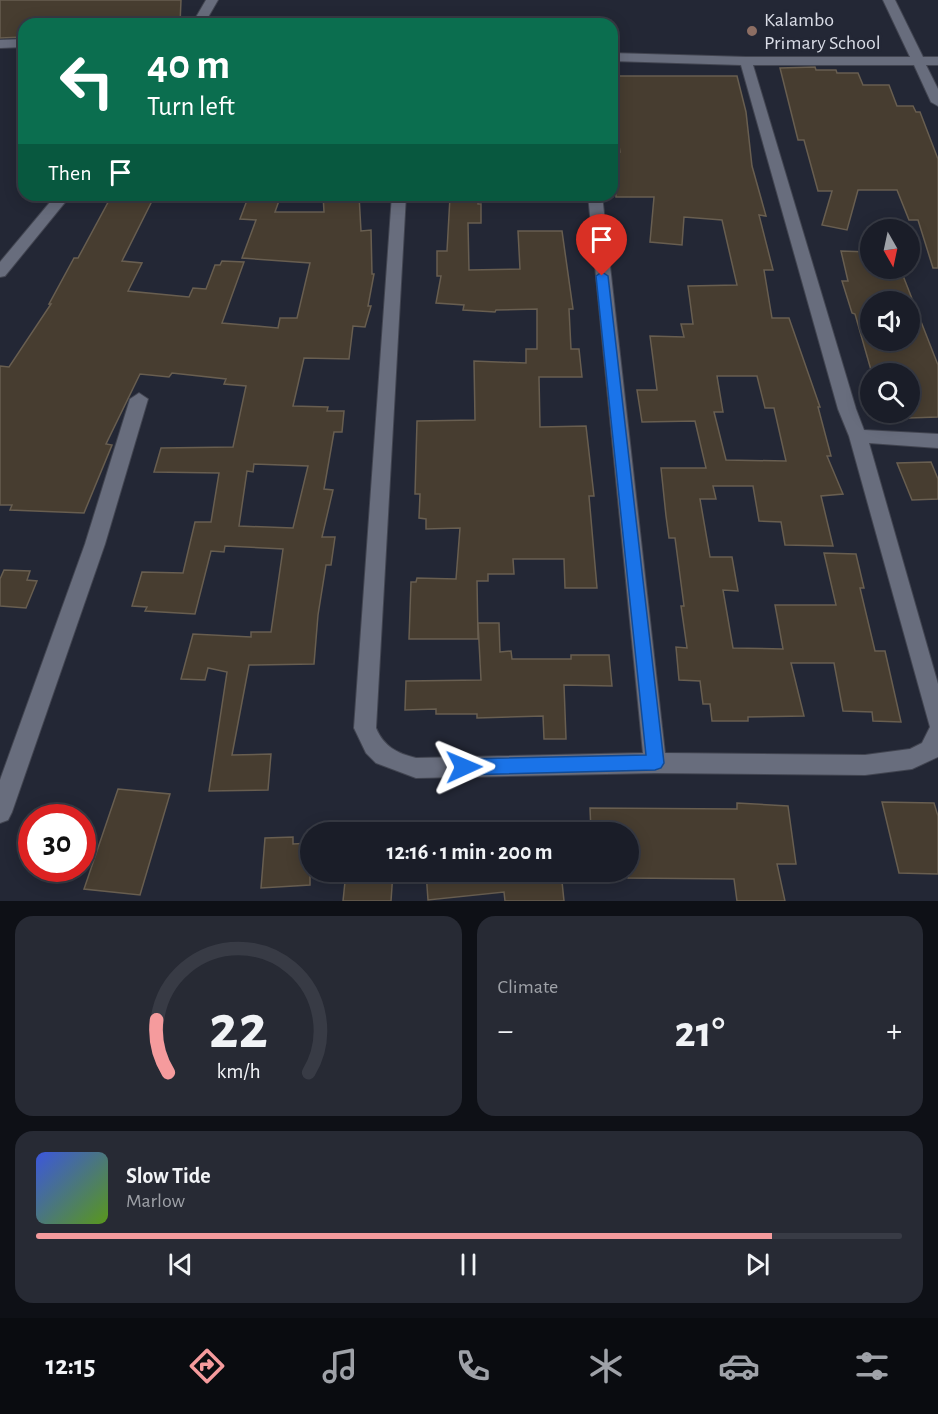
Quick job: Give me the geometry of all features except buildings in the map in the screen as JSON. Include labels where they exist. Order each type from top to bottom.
[{"type":"street","points":[[201,18],[212,0]]},
{"type":"street","points":[[889,0],[938,102]]},
{"type":"street","points":[[0,44],[18,43]]},
{"type":"street","points":[[618,57],[746,61],[938,61]]},
{"type":"street","points":[[746,61],[847,409],[858,436],[938,722]]},
{"type":"street","points":[[0,272],[59,201]]},
{"type":"street","points":[[399,201],[365,728],[373,749],[392,763],[416,768],[655,763],[865,765],[912,759],[930,750],[938,733]]},
{"type":"street","points":[[596,201],[655,763]]},
{"type":"street","points":[[0,812],[95,544],[139,399]]},
{"type":"street","points":[[858,436],[938,441]]},
{"type":"place","name":"Kalambo Primary School","points":[[752,31]]},
{"type":"route","points":[[464,767],[655,763],[602,276]]}]
